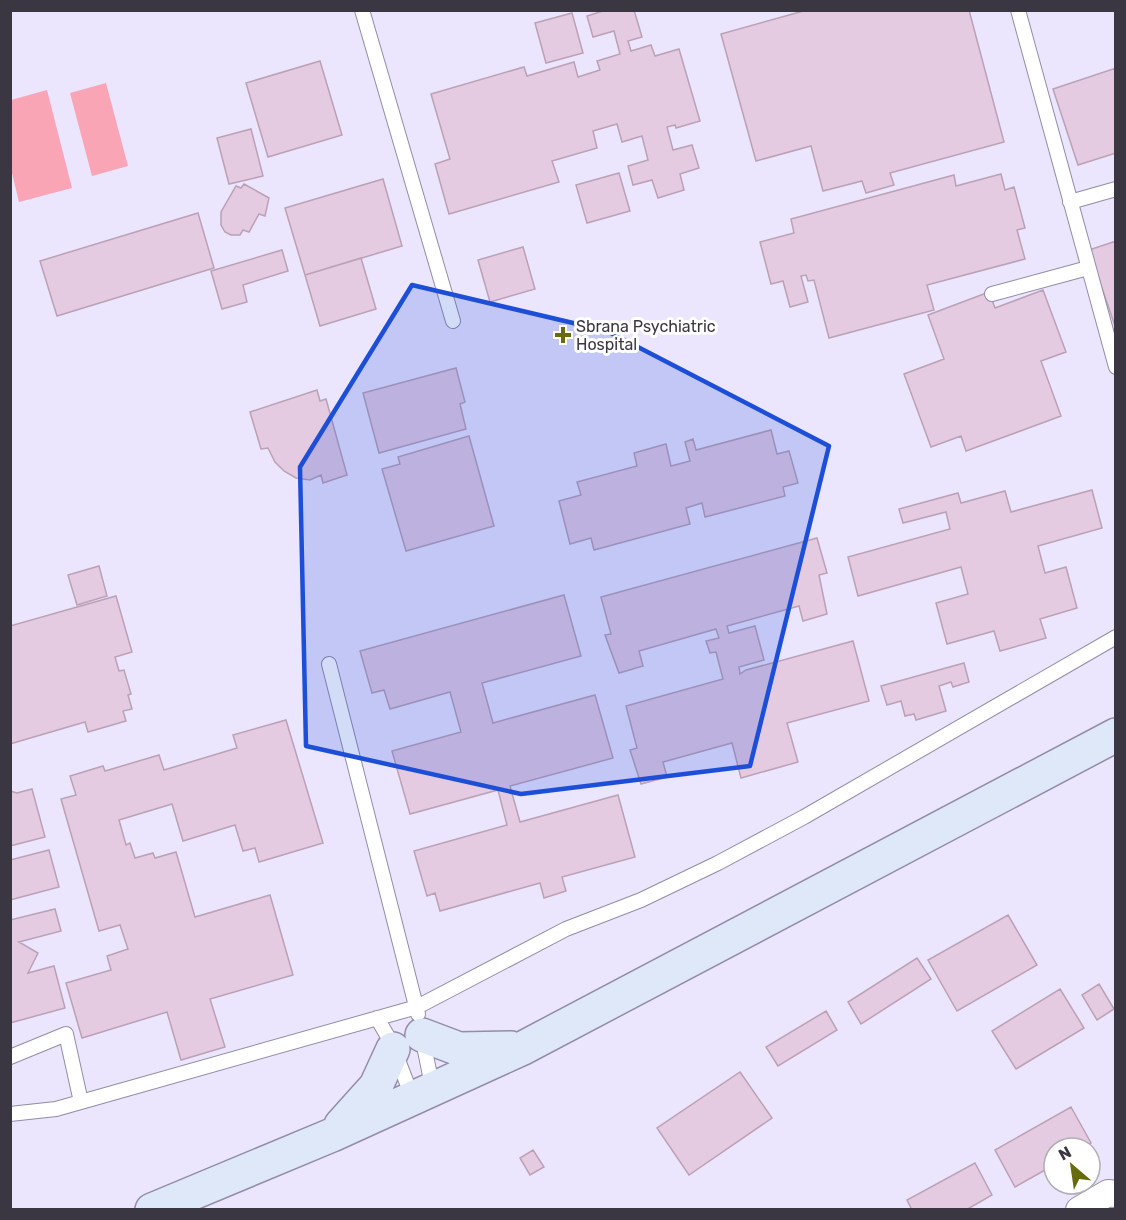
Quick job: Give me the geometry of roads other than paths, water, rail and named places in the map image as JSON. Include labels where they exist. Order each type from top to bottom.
[{"type":"street","points":[[152,1209],[332,1134],[523,1048],[1116,735]]},
{"type":"street","points":[[420,1021],[459,1049],[523,1048]]},
{"type":"street","points":[[332,1134],[366,1101],[376,1086],[393,1049]]},
{"type":"street","points":[[1079,1209],[1107,1194],[1116,1194]]},
{"type":"lane","points":[[362,10],[453,321]]},
{"type":"lane","points":[[1018,10],[1115,365]]},
{"type":"lane","points":[[1070,202],[1116,189]]},
{"type":"lane","points":[[992,294],[1088,268]]},
{"type":"lane","points":[[10,1114],[45,1111],[81,1102],[377,1018],[420,1021],[566,930],[641,900],[718,863],[804,817],[1116,637]]},
{"type":"lane","points":[[329,664],[420,1021],[423,1094]]},
{"type":"lane","points":[[377,1018],[393,1049],[423,1094]]},
{"type":"lane","points":[[10,1057],[66,1034],[81,1102]]},
{"type":"place","name":"Sbrana Psychiatric Hospital","points":[[563,335]]}]
